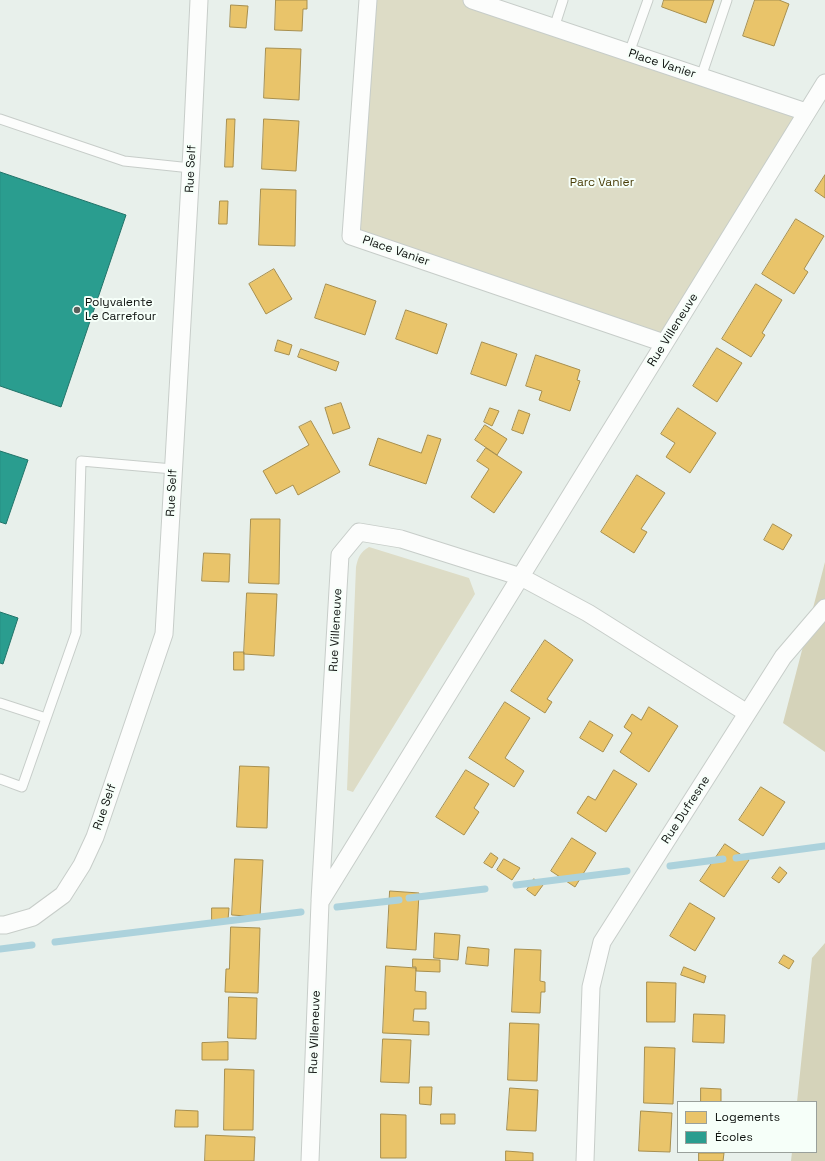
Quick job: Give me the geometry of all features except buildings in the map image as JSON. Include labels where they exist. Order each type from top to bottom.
[{"type":"street","name":"Rue Self","points":[[0,926],[33,917],[62,895],[82,865],[95,837],[164,634],[191,168],[199,0]]},
{"type":"street","name":"Place Vanier","points":[[368,0],[351,236],[664,343]]},
{"type":"street","name":"Place Vanier","points":[[472,0],[806,112]]},
{"type":"street","name":"Rue Villeneuve","points":[[320,902],[825,83]]},
{"type":"street","name":"Rue Villeneuve","points":[[310,1161],[320,902],[340,555],[359,532],[401,539],[521,577]]},
{"type":"street","points":[[521,577],[588,613],[747,714]]},
{"type":"street","name":"Rue Dufresne","points":[[585,1161],[591,986],[602,942],[783,657],[825,608]]},
{"type":"lane","points":[[554,28],[563,0]]},
{"type":"lane","points":[[629,53],[648,0]]},
{"type":"lane","points":[[702,77],[726,0]]},
{"type":"lane","points":[[0,119],[124,161],[191,168]]},
{"type":"lane","points":[[0,779],[22,787],[76,633],[81,460],[173,469]]},
{"type":"lane","points":[[0,703],[46,718]]},
{"type":"green space","name":"Parc Vanier","points":[[368,0],[472,0],[806,112],[664,343],[351,236]]},
{"type":"green space","points":[[369,547],[469,578],[475,594],[353,792],[347,790],[356,567],[363,551]]},
{"type":"shaded area","points":[[825,562],[825,752],[783,723]]},
{"type":"shaded area","points":[[825,943],[825,1161],[791,1161],[792,1153],[817,1153],[817,1101],[797,1101],[812,958]]},
{"type":"waterway","points":[[736,858],[825,846]]},
{"type":"waterway","points":[[670,866],[723,859]]},
{"type":"waterway","points":[[516,885],[627,871]]},
{"type":"waterway","points":[[409,898],[485,889]]},
{"type":"waterway","points":[[337,907],[399,900]]},
{"type":"waterway","points":[[55,942],[301,912]]},
{"type":"waterway","points":[[0,949],[32,945]]},
{"type":"place","name":"Polyvalente Le Carrefour","points":[[77,310]]}]
